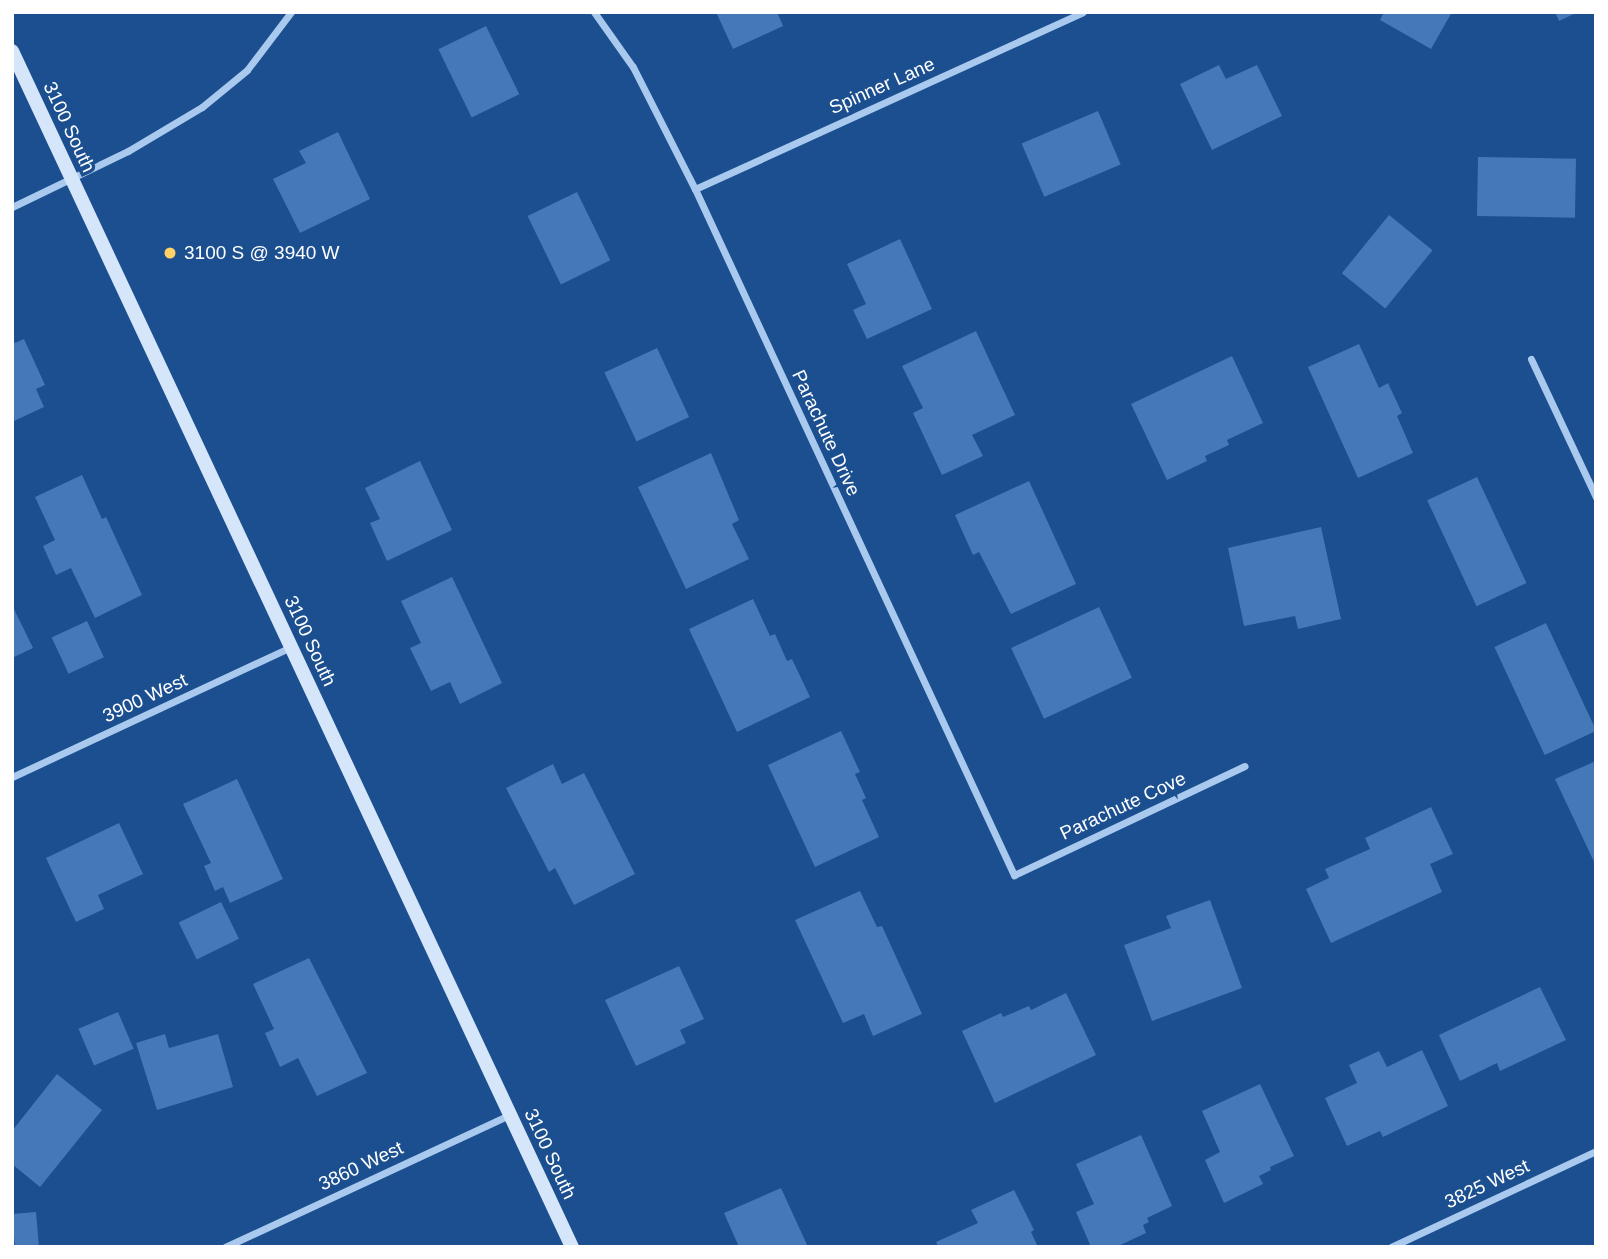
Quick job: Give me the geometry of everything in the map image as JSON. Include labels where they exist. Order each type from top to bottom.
[{"type":"main road","name":"3100 South","points":[[12,51],[572,1247]]},
{"type":"street","points":[[12,206],[72,179],[174,124],[227,88],[267,49],[291,12]]},
{"type":"street","name":"Parachute Drive","points":[[594,12],[633,66],[695,189],[1014,875]]},
{"type":"street","name":"Spinner Lane","points":[[695,189],[1083,12]]},
{"type":"street","points":[[1531,359],[1596,496]]},
{"type":"street","name":"3900 West","points":[[12,777],[292,647]]},
{"type":"street","name":"Parachute Cove","points":[[1014,875],[1245,766]]},
{"type":"street","name":"3860 West","points":[[225,1247],[511,1115]]},
{"type":"street","name":"3825 West","points":[[1391,1247],[1596,1151]]},
{"type":"building","points":[[716,12],[777,12],[783,26],[733,49]]},
{"type":"building","points":[[1384,12],[1452,12],[1431,49],[1380,20]]},
{"type":"building","points":[[1555,12],[1578,12],[1559,21]]},
{"type":"building","points":[[486,26],[519,94],[472,118],[438,49]]},
{"type":"building","points":[[1219,65],[1226,79],[1257,65],[1282,116],[1212,150],[1180,84]]},
{"type":"building","points":[[1098,111],[1121,164],[1044,197],[1022,143]]},
{"type":"building","points":[[338,132],[370,199],[300,233],[273,179],[306,163],[299,151]]},
{"type":"building","points":[[1478,157],[1576,159],[1575,218],[1477,216]]},
{"type":"building","points":[[577,192],[610,260],[561,284],[528,216]]},
{"type":"building","points":[[1389,215],[1433,250],[1385,309],[1342,273]]},
{"type":"building","points":[[900,239],[932,309],[867,339],[853,310],[866,304],[847,264]]},
{"type":"building","points":[[976,331],[1015,415],[972,435],[983,456],[942,475],[913,413],[923,408],[902,366]]},
{"type":"building","points":[[12,338],[15,343],[24,339],[45,385],[36,389],[44,407],[12,422]]},
{"type":"building","points":[[1359,344],[1379,388],[1388,383],[1402,413],[1397,416],[1413,453],[1358,478],[1308,367]]},
{"type":"building","points":[[657,348],[689,417],[637,441],[604,373]]},
{"type":"building","points":[[1232,356],[1263,423],[1227,440],[1229,445],[1205,456],[1207,461],[1167,480],[1131,404]]},
{"type":"building","points":[[711,453],[739,520],[732,524],[749,559],[686,589],[638,487]]},
{"type":"building","points":[[420,461],[452,530],[387,561],[370,523],[380,519],[365,488]]},
{"type":"building","points":[[82,475],[102,519],[106,517],[142,595],[95,618],[71,568],[56,575],[43,546],[55,540],[35,497]]},
{"type":"building","points":[[1477,477],[1526,583],[1477,606],[1427,500]]},
{"type":"building","points":[[1029,481],[1076,584],[1011,614],[979,552],[973,555],[955,515]]},
{"type":"building","points":[[1321,527],[1341,619],[1298,629],[1295,616],[1244,626],[1228,548]]},
{"type":"building","points":[[452,577],[502,683],[460,704],[450,682],[431,691],[410,648],[421,643],[401,601]]},
{"type":"building","points":[[753,599],[770,636],[775,634],[787,661],[792,659],[810,697],[737,732],[689,629]]},
{"type":"building","points":[[12,605],[33,648],[12,658]]},
{"type":"building","points":[[1099,607],[1132,678],[1044,719],[1011,648]]},
{"type":"building","points":[[87,621],[104,657],[69,674],[52,637]]},
{"type":"building","points":[[1546,623],[1596,731],[1545,755],[1494,647]]},
{"type":"building","points":[[841,731],[860,772],[855,774],[866,798],[862,800],[879,837],[815,867],[768,765]]},
{"type":"building","points":[[1596,761],[1596,866],[1555,779]]},
{"type":"building","points":[[553,764],[562,784],[584,773],[635,874],[574,905],[555,868],[549,872],[506,788]]},
{"type":"building","points":[[237,779],[283,879],[230,903],[223,887],[215,891],[204,866],[211,863],[183,804]]},
{"type":"building","points":[[1431,807],[1453,854],[1430,864],[1442,892],[1331,943],[1306,889],[1329,878],[1325,869],[1370,849],[1365,838]]},
{"type":"building","points":[[119,823],[143,874],[98,895],[104,909],[76,922],[46,858]]},
{"type":"building","points":[[860,891],[877,927],[882,926],[922,1014],[873,1036],[864,1014],[843,1023],[795,920]]},
{"type":"building","points":[[1210,900],[1242,988],[1152,1021],[1124,945],[1171,928],[1166,916]]},
{"type":"building","points":[[221,902],[239,939],[197,959],[179,923]]},
{"type":"building","points":[[309,958],[367,1073],[317,1096],[298,1058],[280,1067],[265,1033],[274,1029],[253,984]]},
{"type":"building","points":[[679,966],[704,1019],[680,1030],[686,1043],[636,1066],[605,1000]]},
{"type":"building","points":[[1540,987],[1566,1040],[1500,1071],[1497,1063],[1460,1081],[1439,1035]]},
{"type":"building","points":[[1066,993],[1096,1055],[995,1103],[962,1031],[1001,1013],[1003,1017],[1029,1006],[1031,1010]]},
{"type":"building","points":[[118,1012],[134,1049],[94,1066],[78,1029]]},
{"type":"building","points":[[165,1034],[169,1048],[218,1034],[233,1087],[157,1110],[136,1043]]},
{"type":"building","points":[[1422,1050],[1448,1106],[1383,1137],[1380,1131],[1347,1146],[1325,1098],[1357,1083],[1349,1065],[1379,1051],[1387,1067]]},
{"type":"building","points":[[57,1074],[102,1110],[40,1187],[12,1164],[12,1131]]},
{"type":"building","points":[[1260,1084],[1294,1156],[1270,1167],[1271,1170],[1259,1176],[1263,1184],[1224,1203],[1205,1160],[1220,1152],[1202,1111]]},
{"type":"building","points":[[1141,1135],[1172,1206],[1147,1218],[1149,1222],[1143,1225],[1146,1233],[1116,1247],[1091,1247],[1076,1212],[1094,1204],[1076,1164]]},
{"type":"building","points":[[781,1188],[808,1247],[739,1247],[724,1213]]},
{"type":"building","points":[[1014,1190],[1034,1230],[1031,1232],[1038,1247],[939,1247],[936,1242],[978,1223],[971,1210]]},
{"type":"building","points":[[36,1212],[39,1247],[15,1247],[12,1214]]},
{"type":"place","name":"3100 S @ 3940 W","points":[[170,253]]}]
